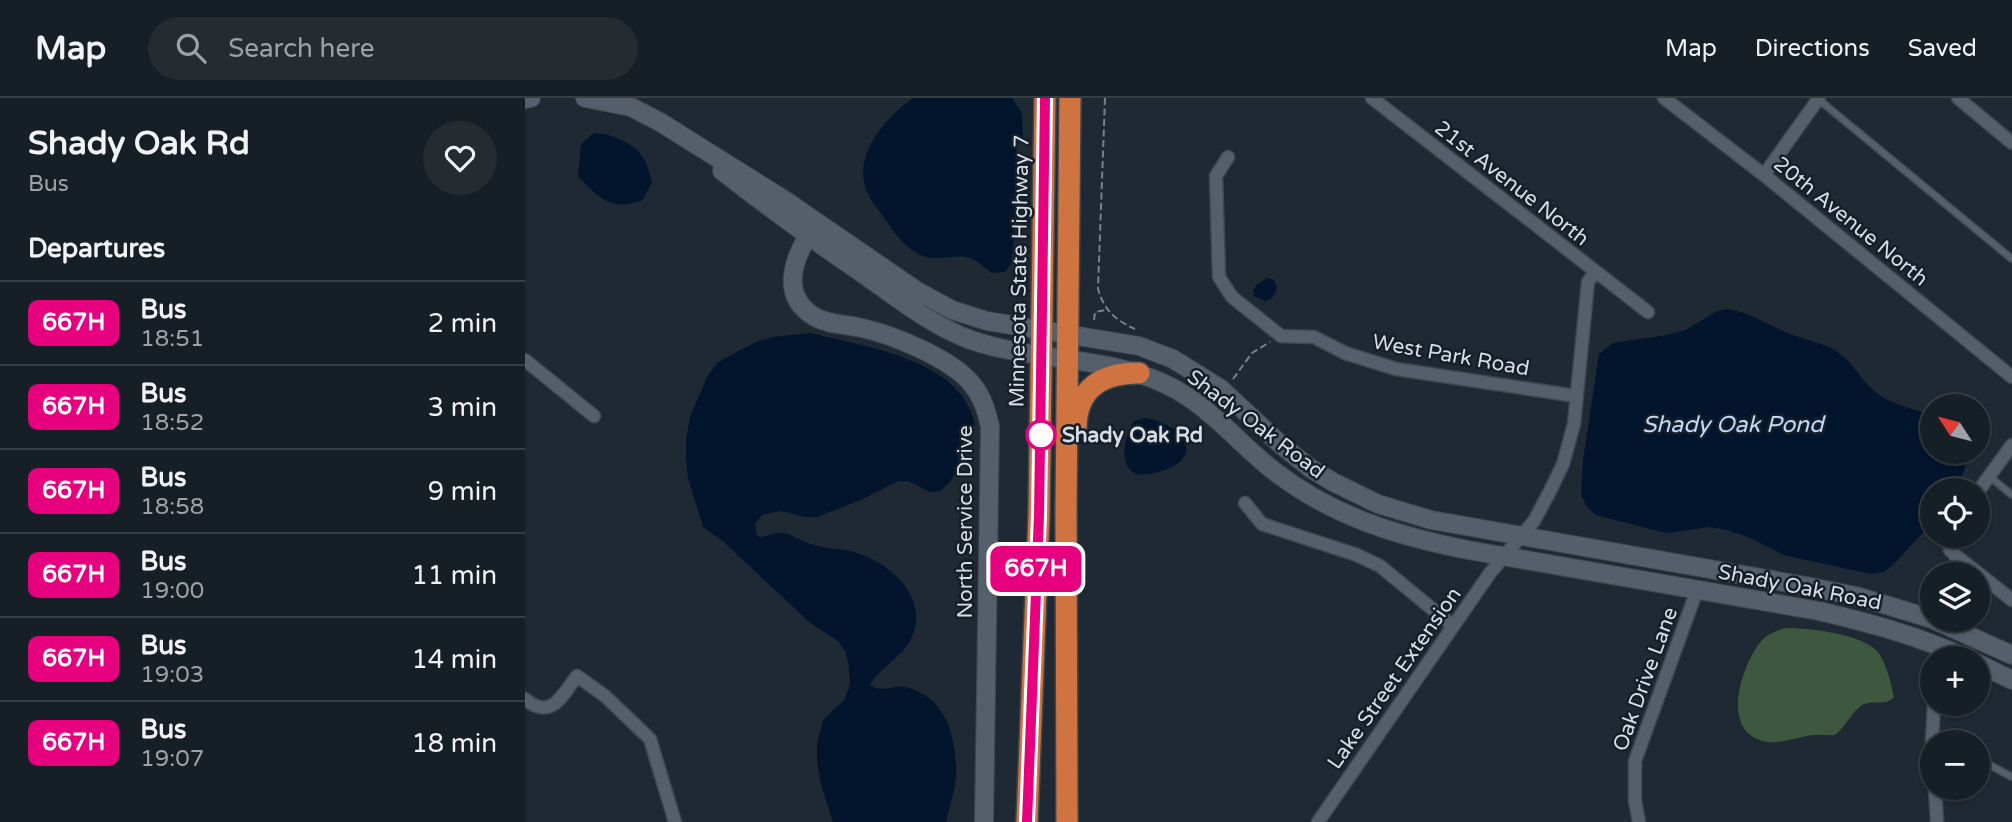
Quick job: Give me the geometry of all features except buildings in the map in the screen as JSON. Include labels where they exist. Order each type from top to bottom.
[{"type":"highway","name":"Minnesota State Highway 7","points":[[1027,822],[1043,356],[1045,98]]},
{"type":"highway","points":[[1067,822],[1065,643],[1070,98]]},
{"type":"highway","points":[[1065,643],[1079,407],[1087,393],[1099,382],[1120,373],[1139,373]]},
{"type":"main road","points":[[525,99],[531,98]]},
{"type":"main road","name":"Shady Oak Road","points":[[585,98],[631,107],[660,121],[691,143],[710,162],[812,230],[928,319],[948,330],[991,346],[1100,363],[1139,373],[1170,387],[1193,400],[1295,486],[1373,527],[1415,539],[1503,556],[1819,611],[1870,623],[1931,646]]},
{"type":"main road","name":"Shady Oak Road","points":[[812,230],[953,310],[987,321],[1139,346],[1189,367],[1221,389],[1310,468],[1378,504],[1431,520],[1820,588],[1920,615]]},
{"type":"main road","name":"North Service Drive","points":[[812,230],[797,256],[792,278],[796,298],[807,312],[828,323],[865,328],[886,335],[945,363],[969,381],[986,407],[990,426],[984,822]]},
{"type":"main road","name":"Shady Oak Road","points":[[1964,632],[2012,655]]},
{"type":"main road","points":[[1990,669],[2012,680]]},
{"type":"street","name":"21st Avenue North","points":[[1372,98],[1648,312]]},
{"type":"street","name":"20th Avenue North","points":[[1664,98],[1764,175],[2012,377]]},
{"type":"street","points":[[1958,98],[2012,143]]},
{"type":"street","points":[[1764,175],[1819,99]]},
{"type":"street","points":[[1228,157],[1216,176],[1219,277],[1232,297],[1281,337]]},
{"type":"street","name":"Lake Street Extension","points":[[1318,822],[1503,556],[1534,521],[1563,464],[1574,424],[1588,282],[1595,272]]},
{"type":"street","name":"West Park Road","points":[[1281,337],[1314,337],[1345,353],[1396,369],[1576,396]]},
{"type":"street","points":[[525,360],[594,416]]},
{"type":"street","points":[[1990,477],[2012,445]]},
{"type":"street","points":[[1245,502],[1262,524],[1357,555],[1380,566],[1425,606],[1453,626]]},
{"type":"street","points":[[1950,548],[2012,600]]},
{"type":"street","name":"Oak Drive Lane","points":[[1639,822],[1635,801],[1635,761],[1697,590]]},
{"type":"street","points":[[1960,646],[1964,632]]},
{"type":"street","points":[[525,699],[540,708],[549,708],[557,703],[577,676],[605,696],[650,739],[675,822]]},
{"type":"street","points":[[1936,800],[1937,822]]},
{"type":"lane","points":[[1819,99],[2012,259]]},
{"type":"lane","points":[[1990,477],[2012,495]]},
{"type":"lane","points":[[1990,765],[2012,777]]},
{"type":"path","points":[[1105,98],[1098,289],[1106,310],[1123,323],[1143,332]]},
{"type":"path","points":[[1094,320],[1095,312],[1106,310]]},
{"type":"path","points":[[1232,380],[1252,353],[1281,337]]},
{"type":"green space","points":[[1786,628],[1809,629],[1851,637],[1873,648],[1885,664],[1894,697],[1887,702],[1862,705],[1835,735],[1814,735],[1777,742],[1755,738],[1745,730],[1740,718],[1739,691],[1743,676],[1762,640]]},
{"type":"water","points":[[913,98],[1012,98],[1022,113],[1023,140],[1017,141],[1014,238],[1011,264],[1005,272],[992,273],[970,258],[929,258],[917,253],[897,235],[869,197],[863,169],[870,145],[894,114]]},
{"type":"water","points":[[594,133],[622,140],[640,154],[647,165],[652,182],[643,200],[623,204],[607,201],[592,191],[578,176],[581,144]]},
{"type":"water","points":[[1268,278],[1274,280],[1277,288],[1273,297],[1266,301],[1254,296],[1253,291],[1257,284]]},
{"type":"water","name":"Shady Oak Pond","points":[[1735,310],[1839,353],[1878,394],[1920,411],[1920,464],[1965,464],[1960,478],[1920,478],[1920,536],[1884,572],[1871,574],[1784,555],[1727,530],[1710,527],[1666,533],[1596,515],[1588,508],[1581,496],[1583,460],[1599,354],[1613,343],[1686,330],[1717,311]]},
{"type":"water","points":[[811,333],[908,359],[931,370],[951,384],[966,402],[975,424],[962,440],[956,471],[950,482],[940,491],[930,492],[908,481],[898,481],[861,500],[817,517],[781,511],[762,515],[755,524],[757,536],[783,533],[810,544],[865,556],[891,571],[910,594],[916,622],[912,637],[870,685],[879,689],[906,687],[919,692],[939,708],[945,718],[953,742],[956,769],[946,822],[833,822],[821,785],[817,743],[823,720],[844,700],[850,685],[845,651],[838,641],[809,622],[725,543],[703,527],[688,478],[686,440],[690,417],[707,377],[718,362],[758,341]]},
{"type":"water","points":[[1145,418],[1172,428],[1181,437],[1187,450],[1179,463],[1156,473],[1143,475],[1134,473],[1129,468],[1124,455],[1128,433],[1134,421]]},
{"type":"bus line","name":"667H","points":[[1027,822],[1043,356],[1045,98]]},
{"type":"place","name":"Shady Oak Rd","points":[[1041,435]]}]
